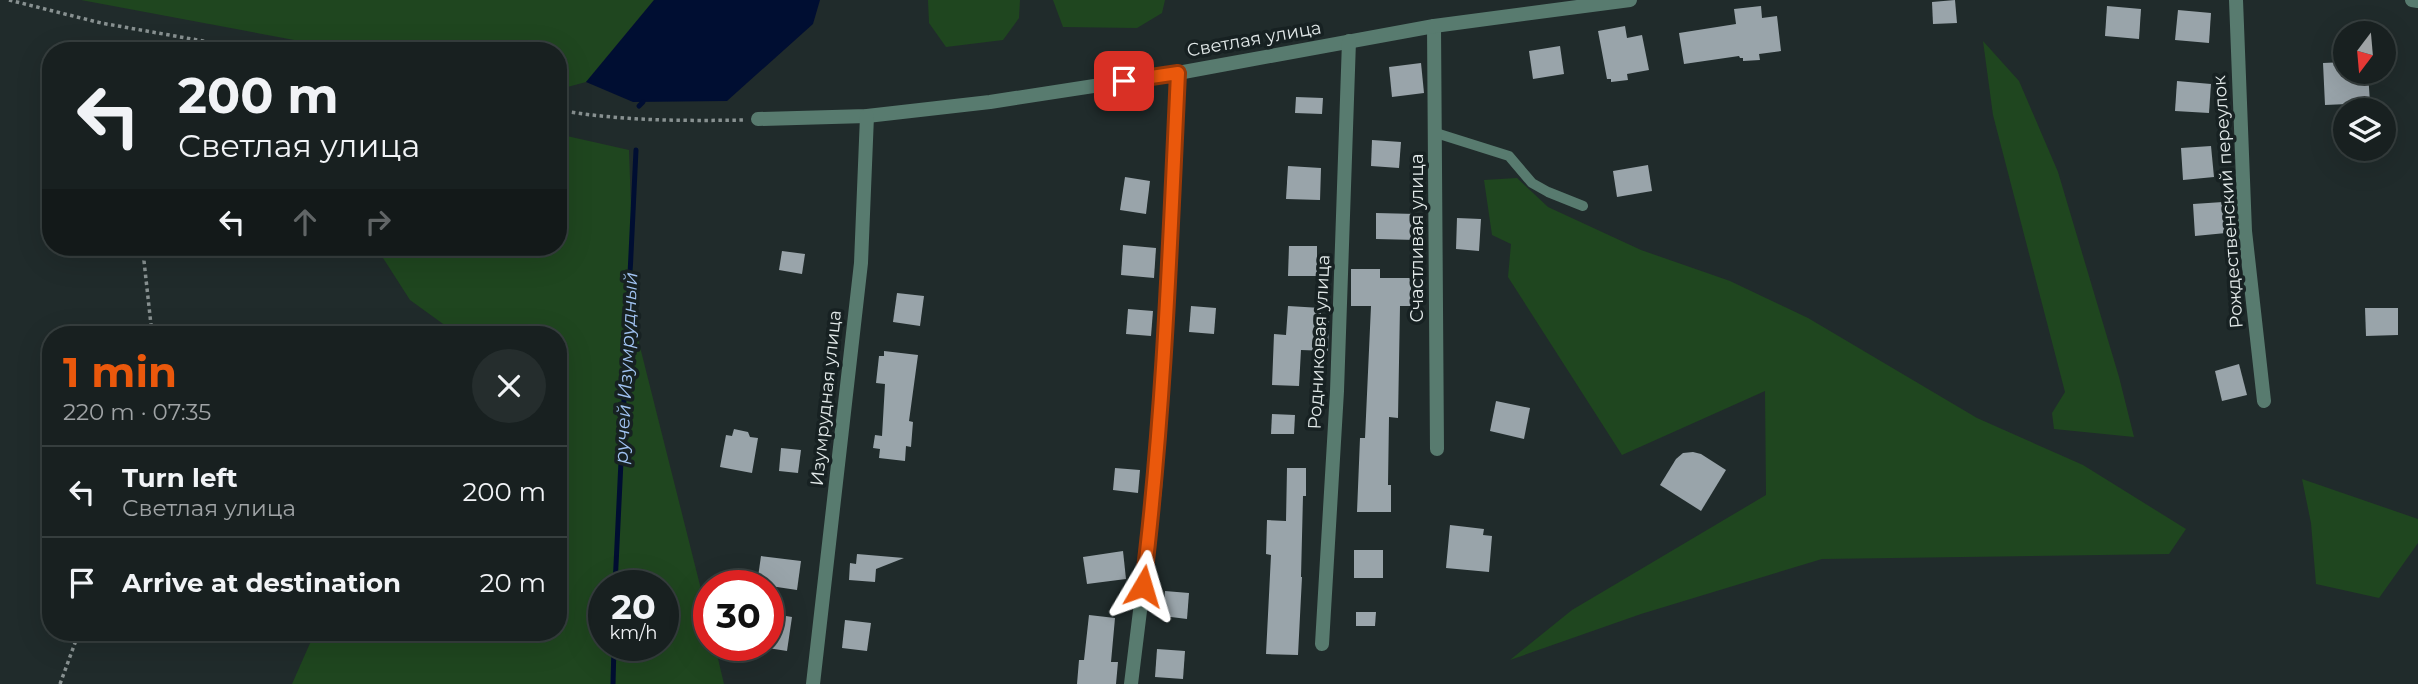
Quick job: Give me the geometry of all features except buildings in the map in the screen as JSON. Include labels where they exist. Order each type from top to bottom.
[{"type":"street","name":"Светлая улица","points":[[758,120],[866,116],[990,102],[1178,73],[1434,26],[1630,0]]},
{"type":"street","name":"Рождественский переулок","points":[[2236,0],[2245,231],[2264,401]]},
{"type":"street","points":[[2412,0],[2418,1]]},
{"type":"street","name":"Счастливая улица","points":[[1434,26],[1437,449]]},
{"type":"street","name":"Родниковая улица","points":[[1322,644],[1337,391],[1349,41]]},
{"type":"street","points":[[1132,684],[1155,489],[1178,73]]},
{"type":"street","name":"Изумрудная улица","points":[[813,684],[861,263],[866,116]]},
{"type":"lane","points":[[1436,133],[1509,156],[1532,183],[1583,206]]},
{"type":"path","points":[[9,0],[101,23],[209,42]]},
{"type":"path","points":[[567,112],[599,117],[675,121],[758,120]]},
{"type":"path","points":[[145,256],[151,326]]},
{"type":"path","points":[[60,684],[76,641]]},
{"type":"green space","points":[[81,0],[654,0],[586,82],[567,87],[567,42],[305,42]]},
{"type":"green space","points":[[928,0],[1020,0],[1019,18],[1003,40],[946,47],[929,23]]},
{"type":"green space","points":[[1053,0],[1165,0],[1162,13],[1137,28],[1063,27]]},
{"type":"green space","points":[[1983,41],[2019,81],[2058,172],[2119,377],[2134,437],[2054,429],[2052,413],[2065,392],[1993,115]]},
{"type":"green space","points":[[567,136],[629,150],[635,327],[696,570],[693,570],[693,661],[719,661],[724,684],[292,684],[311,641],[567,641],[567,326],[446,326],[410,300],[382,256],[567,256]]},
{"type":"green space","points":[[1517,178],[1548,207],[1641,250],[1730,281],[1808,318],[1977,418],[2083,465],[2186,529],[2169,554],[1822,559],[1641,614],[1510,660],[1572,610],[1766,495],[1765,391],[1622,455],[1508,277],[1511,244],[1492,235],[1484,180]]},
{"type":"green space","points":[[2302,479],[2418,519],[2418,543],[2379,598],[2316,584],[2311,523]]},
{"type":"water","points":[[654,0],[820,0],[813,24],[727,101],[633,102],[586,82]]},
{"type":"waterway","name":"ручей Изумрудный","points":[[639,106],[643,102]]},
{"type":"waterway","name":"ручей Изумрудный","points":[[616,570],[636,150]]},
{"type":"waterway","name":"ручей Изумрудный","points":[[613,684],[614,661]]},
{"type":"route","points":[[1124,81],[1178,73],[1155,489],[1143,586]]}]
